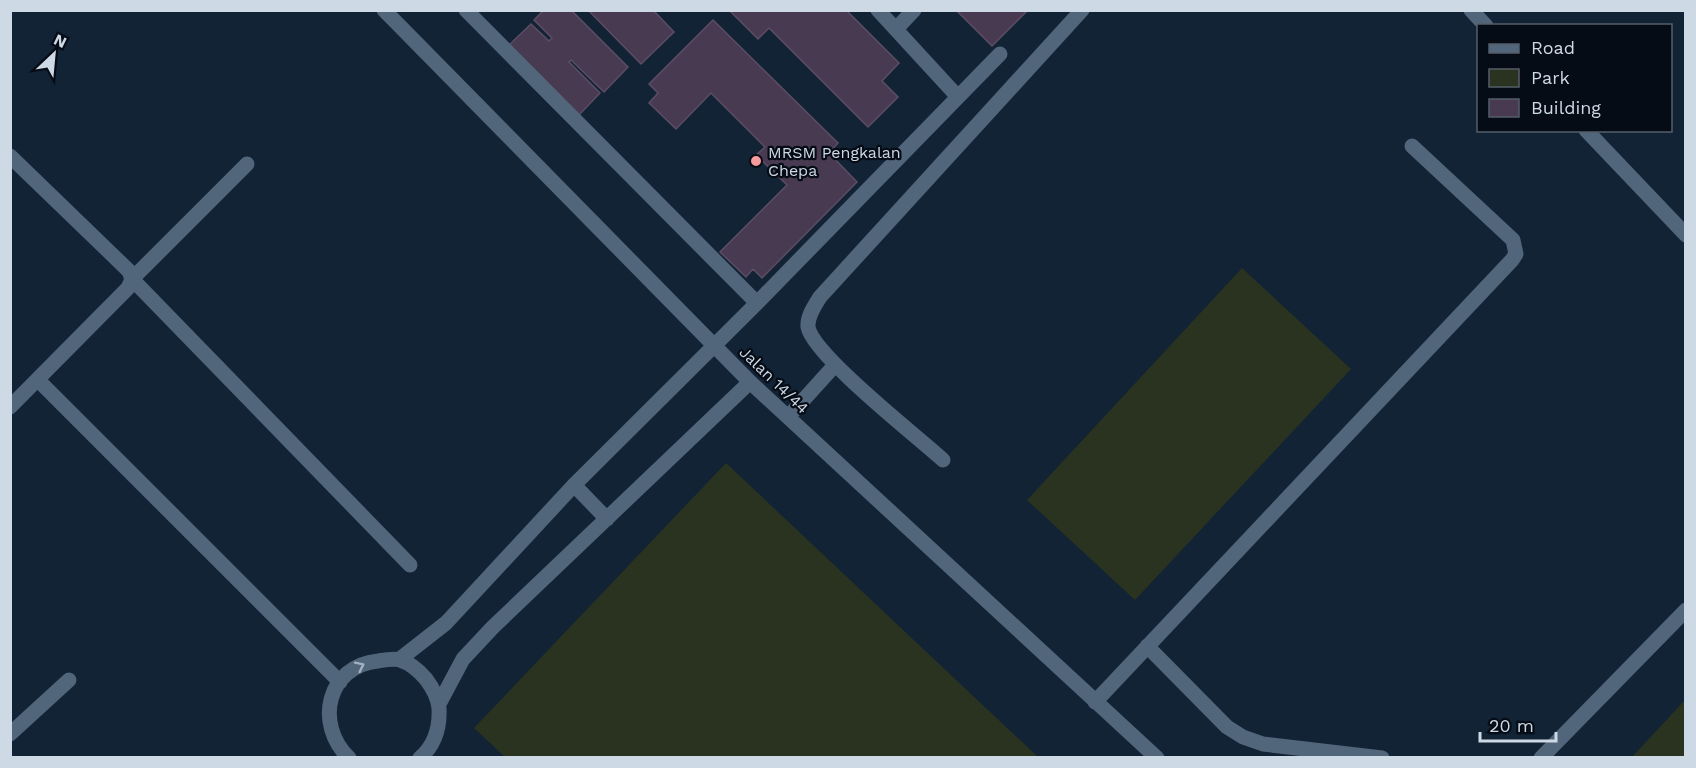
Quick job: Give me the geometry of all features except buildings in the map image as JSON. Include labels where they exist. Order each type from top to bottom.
[{"type":"street","name":"Jalan 14/44","points":[[384,10],[750,382],[1157,758]]},
{"type":"street","points":[[466,10],[757,303]]},
{"type":"street","points":[[878,10],[958,97]]},
{"type":"street","points":[[897,29],[914,10]]},
{"type":"street","points":[[943,460],[835,365],[814,339],[808,326],[811,312],[820,297],[1082,10]]},
{"type":"street","points":[[1472,10],[1484,24]]},
{"type":"street","points":[[349,758],[339,748],[331,732],[328,715],[331,697],[340,682],[352,669],[369,662],[400,659],[446,623],[574,485],[757,303],[999,54]]},
{"type":"street","points":[[1588,132],[1686,236]]},
{"type":"street","points":[[1095,702],[1516,254],[1513,240],[1412,146]]},
{"type":"street","points":[[10,156],[129,271],[132,279],[410,565]]},
{"type":"street","points":[[10,407],[128,288],[132,279],[247,164]]},
{"type":"street","points":[[788,417],[835,365]]},
{"type":"street","points":[[38,380],[340,682]]},
{"type":"street","points":[[439,704],[454,672],[476,645],[750,382]]},
{"type":"street","points":[[574,485],[607,519]]},
{"type":"street","points":[[1541,758],[1686,610]]},
{"type":"street","points":[[1148,646],[1227,727],[1243,737],[1263,744],[1382,758]]},
{"type":"street","points":[[400,659],[420,672],[432,687],[439,704],[440,723],[434,741],[422,757]]},
{"type":"street","points":[[10,734],[69,680]]},
{"type":"green space","points":[[1242,268],[1351,369],[1135,600],[1027,500]]},
{"type":"green space","points":[[726,463],[1038,757],[505,757],[474,728]]},
{"type":"green space","points":[[1685,700],[1685,757],[1632,757]]},
{"type":"place","name":"MRSM Pengkalan Chepa","points":[[756,161]]}]
